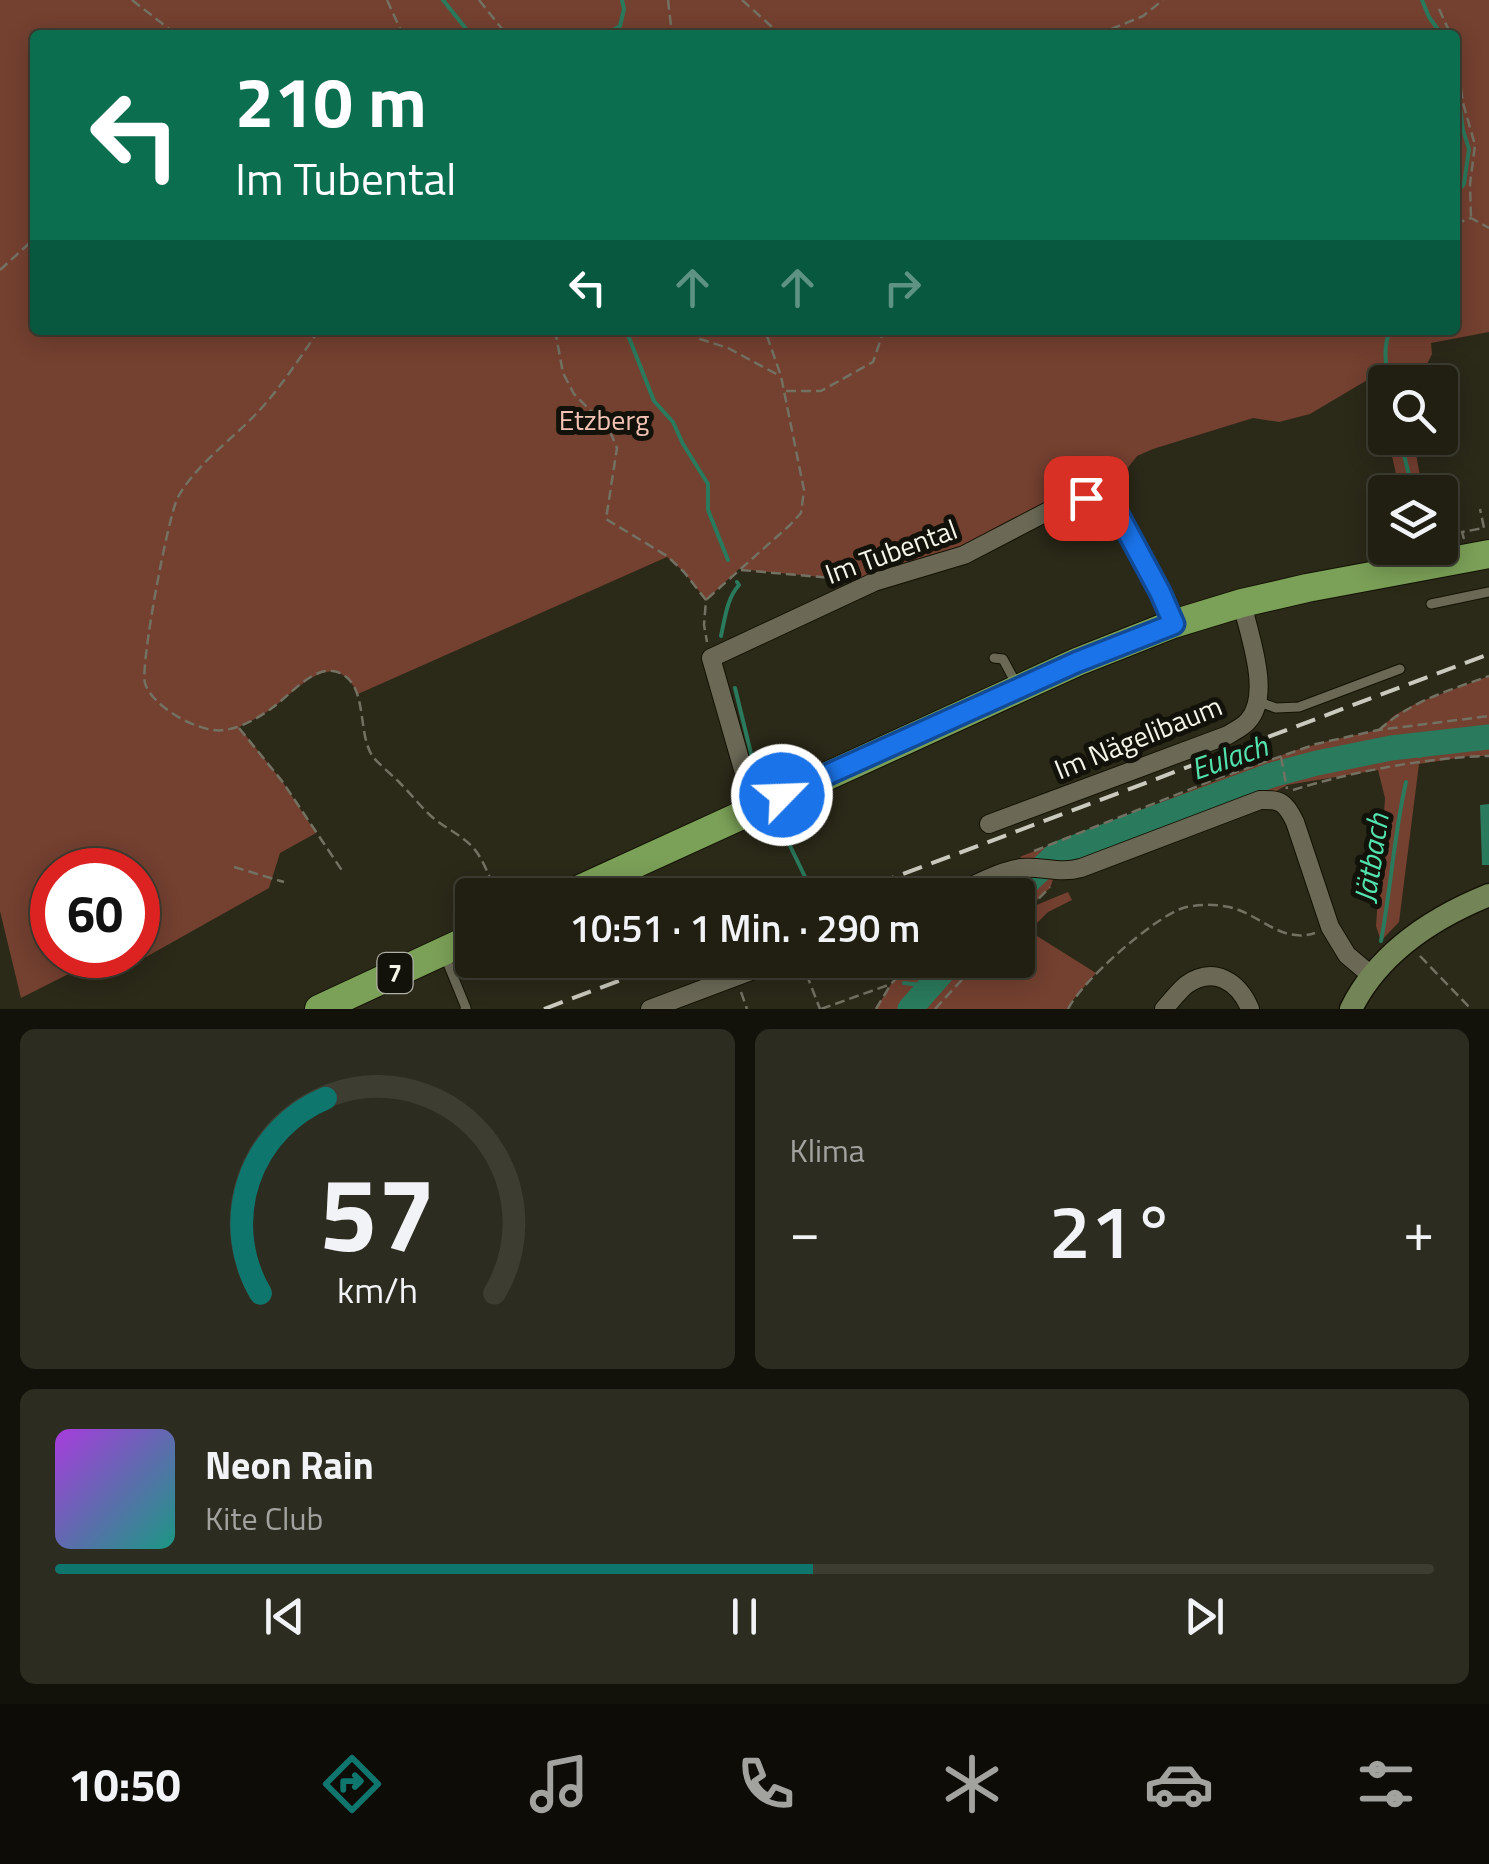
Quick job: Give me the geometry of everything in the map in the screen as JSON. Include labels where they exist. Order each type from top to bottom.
[{"type":"main road","points":[[603,878],[1092,656],[1174,624],[1307,588],[1477,552]]},
{"type":"main road","points":[[1350,1009],[1372,976],[1420,929],[1489,895]]},
{"type":"main road","name":"7","points":[[319,1009],[455,946]]},
{"type":"street","name":"Im Tubental","points":[[711,658],[874,582],[964,556],[1060,505],[1086,498],[1101,502],[1118,514],[1174,624]]},
{"type":"street","name":"Im Nägelibaum","points":[[990,824],[1228,736],[1248,721],[1259,702],[1260,685],[1242,604]]},
{"type":"street","points":[[711,658],[754,808]]},
{"type":"street","points":[[990,878],[1021,864],[1056,872],[1081,868],[1260,800],[1273,799],[1290,811],[1330,928],[1346,955],[1372,976]]},
{"type":"street","points":[[1164,1009],[1189,983],[1218,977],[1244,993],[1250,1009]]},
{"type":"street","points":[[650,1009],[732,978]]},
{"type":"lane","points":[[1431,604],[1489,592]]},
{"type":"lane","points":[[994,658],[1003,659],[1019,689]]},
{"type":"lane","points":[[1259,702],[1276,708],[1299,707],[1400,669]]},
{"type":"lane","points":[[443,951],[465,1009]]},
{"type":"path","points":[[132,0],[171,30]]},
{"type":"path","points":[[387,0],[401,30]]},
{"type":"path","points":[[479,0],[503,30]]},
{"type":"path","points":[[668,0],[671,30]]},
{"type":"path","points":[[742,0],[775,30]]},
{"type":"path","points":[[1109,30],[1144,16],[1163,0]]},
{"type":"path","points":[[1439,9],[1449,30]]},
{"type":"path","points":[[1460,81],[1475,145],[1471,218]]},
{"type":"path","points":[[1460,222],[1471,218],[1489,228]]},
{"type":"path","points":[[0,270],[30,243]]},
{"type":"path","points":[[315,335],[274,394],[176,500],[143,677],[146,688],[162,706],[207,730],[221,731],[238,727],[272,708],[314,676],[329,670],[344,674],[358,694],[364,738],[372,756],[433,818],[464,838],[479,855],[490,878]]},
{"type":"path","points":[[556,335],[563,373],[574,394],[609,430],[617,448],[606,519],[667,556],[706,600],[704,634],[711,658]]},
{"type":"path","points":[[695,335],[781,376]]},
{"type":"path","points":[[706,600],[800,513],[804,490],[781,376],[767,335]]},
{"type":"path","points":[[784,391],[821,391],[873,362],[882,335]]},
{"type":"path","points":[[1477,552],[1462,532],[1484,528],[1480,509]]},
{"type":"path","points":[[739,570],[874,582]]},
{"type":"path","points":[[1378,730],[1416,702],[1489,676]]},
{"type":"path","points":[[1021,864],[1328,740],[1489,716]]},
{"type":"path","points":[[238,727],[282,780],[343,872]]},
{"type":"path","points":[[1287,792],[1378,770],[1489,756]]},
{"type":"path","points":[[1281,758],[1287,785]]},
{"type":"path","points":[[234,866],[284,882]]},
{"type":"path","points":[[1035,903],[1050,888],[1056,872]]},
{"type":"path","points":[[1068,1009],[1096,973],[1162,918],[1182,909],[1204,904],[1233,908],[1280,932],[1309,936]]},
{"type":"path","points":[[1414,950],[1471,1009]]},
{"type":"path","points":[[808,978],[820,1009],[891,984]]},
{"type":"path","points":[[876,1009],[897,978]]},
{"type":"path","points":[[935,1009],[963,978]]},
{"type":"path","points":[[742,993],[748,1009]]},
{"type":"green space","name":"Etzberg","points":[[0,0],[1489,0],[1489,332],[1431,343],[1432,354],[1426,365],[1368,365],[1368,380],[1310,414],[1279,422],[1253,418],[1153,449],[1137,456],[1101,502],[1086,498],[964,555],[874,582],[739,569],[706,600],[667,557],[358,694],[339,673],[317,675],[270,710],[239,727],[282,781],[316,833],[280,853],[269,888],[160,949],[160,848],[30,848],[30,978],[61,978],[21,998],[0,911]]},
{"type":"green space","points":[[1392,455],[1416,455],[1420,475],[1396,475]]},
{"type":"green space","points":[[1489,676],[1489,756],[1419,764],[1399,922],[1381,941],[1376,926],[1385,798],[1378,770],[1287,785],[1260,800],[1056,872],[1050,888],[1035,902],[1035,878],[995,878],[1022,856],[1290,752],[1378,730],[1417,703]]},
{"type":"green space","points":[[1068,892],[1072,900],[1048,912],[1035,925],[1035,906]]},
{"type":"green space","points":[[1035,935],[1096,973],[1068,1009],[876,1009],[896,978],[1035,978]]},
{"type":"shaded area","points":[[1489,804],[1489,865],[1482,865],[1480,805]]},
{"type":"waterway","points":[[443,0],[467,30]]},
{"type":"waterway","points":[[613,30],[620,26],[622,0]]},
{"type":"waterway","points":[[1422,0],[1438,30]]},
{"type":"waterway","points":[[1460,108],[1469,149],[1460,188]]},
{"type":"waterway","points":[[628,335],[654,401],[673,422],[708,484],[708,510],[728,560]]},
{"type":"waterway","points":[[1386,365],[1388,335]]},
{"type":"waterway","points":[[1404,455],[1409,475]]},
{"type":"waterway","points":[[721,636],[737,582]]},
{"type":"waterway","points":[[735,688],[756,774]]},
{"type":"waterway","name":"Eulach","points":[[1454,734],[1462,739]]},
{"type":"waterway","name":"Eulach","points":[[1031,878],[1057,854],[1272,775],[1391,748],[1489,737]]},
{"type":"waterway","name":"Jätbach","points":[[1420,756],[1425,743]]},
{"type":"waterway","name":"Jätbach","points":[[1381,941],[1406,782]]},
{"type":"waterway","points":[[779,823],[806,878]]},
{"type":"waterway","name":"Eulach","points":[[910,1009],[937,978]]},
{"type":"waterway","points":[[904,983],[930,986]]},
{"type":"railway","points":[[892,878],[1489,654]]},
{"type":"railway","points":[[544,1009],[626,978]]},
{"type":"route","points":[[782,795],[1077,662],[1174,624],[1118,514],[1101,502],[1086,498]]}]
